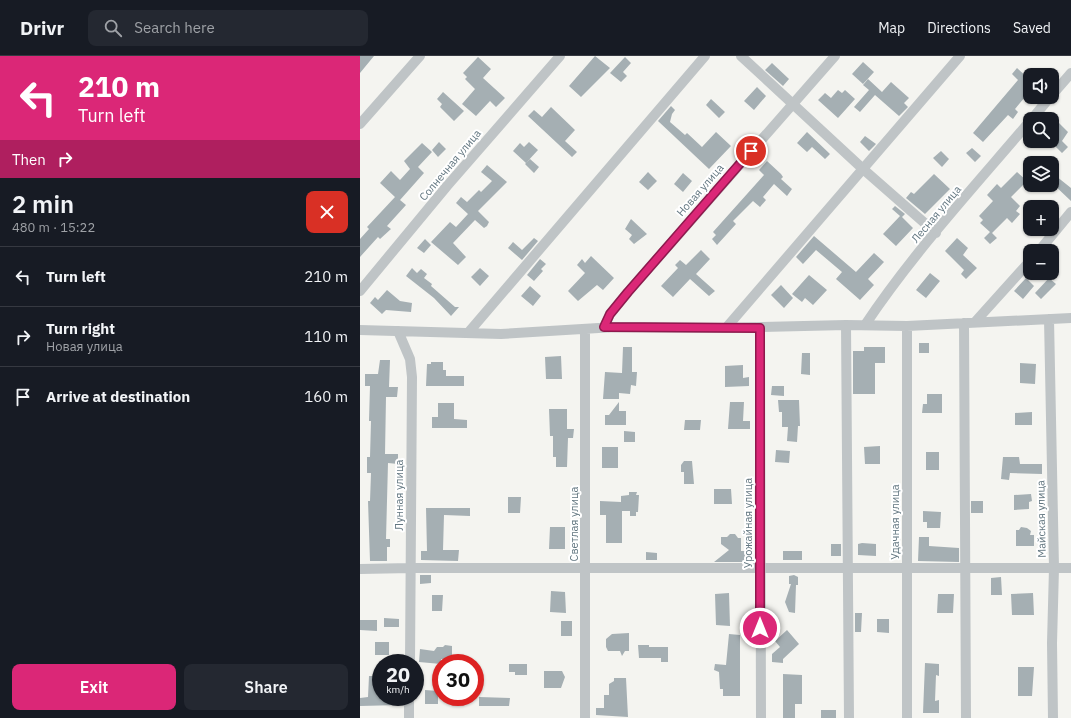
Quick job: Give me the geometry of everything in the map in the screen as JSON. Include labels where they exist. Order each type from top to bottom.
[{"type":"street","points":[[360,124],[420,56]]},
{"type":"street","name":"Солнечная улица","points":[[360,292],[447,186],[560,56]]},
{"type":"street","points":[[468,333],[705,56]]},
{"type":"street","points":[[741,56],[792,105],[936,233]]},
{"type":"street","name":"Новая улица","points":[[604,327],[610,314],[628,292],[835,56]]},
{"type":"street","points":[[726,328],[960,56]]},
{"type":"street","name":"Лесная улица","points":[[1059,87],[1071,73]]},
{"type":"street","name":"Лесная улица","points":[[1038,112],[1044,104]]},
{"type":"street","name":"Лесная улица","points":[[865,325],[887,294],[936,233],[1023,130]]},
{"type":"street","points":[[1045,244],[1071,212]]},
{"type":"street","points":[[966,718],[969,323],[1023,268]]},
{"type":"street","points":[[360,322],[363,330],[529,333],[585,330],[604,327],[760,328],[846,325],[907,326],[1071,318]]},
{"type":"street","name":"Майская улица","points":[[1049,319],[1054,568],[1052,644],[1053,718]]},
{"type":"street","points":[[846,325],[849,718]]},
{"type":"street","name":"Удачная улица","points":[[907,326],[907,718]]},
{"type":"street","name":"Урожайная улица","points":[[760,328],[761,718]]},
{"type":"street","name":"Светлая улица","points":[[585,330],[585,718]]},
{"type":"street","name":"Лунная улица","points":[[398,331],[403,339],[411,366],[410,654]]},
{"type":"street","points":[[360,569],[760,567],[1071,568]]},
{"type":"street","points":[[409,706],[409,718]]},
{"type":"building","points":[[360,56],[374,56],[360,73]]},
{"type":"building","points":[[595,56],[610,68],[581,97],[569,86]]},
{"type":"building","points":[[478,57],[491,69],[483,78],[505,98],[496,107],[490,101],[476,116],[462,104],[475,89],[465,79],[467,77],[463,73]]},
{"type":"building","points":[[625,57],[631,63],[623,72],[627,76],[621,82],[610,73]]},
{"type":"building","points":[[863,62],[874,72],[863,84],[852,74]]},
{"type":"building","points":[[772,63],[789,79],[783,86],[765,70]]},
{"type":"building","points":[[1017,68],[1023,74],[1023,99],[1015,109],[1018,112],[1013,119],[1008,115],[983,142],[973,133],[1018,80],[1012,74]]},
{"type":"building","points":[[868,79],[882,92],[891,82],[909,98],[904,103],[908,107],[899,116],[875,95],[860,112],[854,107],[869,90],[863,85]]},
{"type":"building","points":[[757,87],[766,96],[754,110],[744,101]]},
{"type":"building","points":[[838,90],[842,93],[845,90],[855,99],[838,118],[818,100],[825,93],[831,98]]},
{"type":"building","points":[[443,92],[464,111],[454,121],[440,107],[442,104],[437,99]]},
{"type":"building","points":[[711,99],[725,112],[719,118],[706,105]]},
{"type":"building","points":[[671,106],[675,110],[672,114],[670,122],[685,135],[687,133],[702,147],[716,132],[731,146],[709,169],[658,121]]},
{"type":"building","points":[[551,107],[575,130],[565,141],[577,152],[572,157],[528,116],[534,110],[542,117]]},
{"type":"building","points":[[1059,123],[1068,132],[1062,141],[1068,147],[1062,153],[1057,148],[1059,148]]},
{"type":"building","points":[[807,132],[830,154],[825,159],[812,147],[807,152],[797,143]]},
{"type":"building","points":[[865,136],[876,144],[869,151],[860,142]]},
{"type":"building","points":[[439,142],[446,149],[438,157],[432,150]]},
{"type":"building","points":[[529,142],[538,150],[526,163],[513,151],[520,143],[524,147]]},
{"type":"building","points":[[422,143],[432,152],[418,167],[424,173],[400,200],[406,205],[387,226],[391,229],[380,239],[378,237],[360,257],[360,239],[369,229],[367,227],[395,197],[380,183],[391,171],[400,180],[410,169],[404,161]]},
{"type":"building","points":[[972,148],[981,156],[975,162],[966,153]]},
{"type":"building","points":[[941,151],[949,159],[942,167],[933,158]]},
{"type":"building","points":[[530,159],[539,167],[534,173],[525,164]]},
{"type":"building","points":[[767,161],[781,174],[783,177],[781,179],[792,189],[787,196],[774,184],[763,197],[766,200],[760,207],[753,201],[733,221],[736,224],[717,245],[712,239],[716,235],[713,232],[764,175],[759,170]]},
{"type":"building","points":[[487,165],[507,182],[478,211],[489,222],[487,226],[484,228],[475,220],[453,243],[466,257],[458,265],[431,242],[450,222],[456,227],[468,214],[456,203],[461,197],[467,202],[479,190],[481,192],[492,181],[481,172]]},
{"type":"building","points":[[648,172],[657,181],[648,190],[639,182]]},
{"type":"building","points":[[1017,172],[1023,177],[1023,185],[1011,197],[1020,206],[1016,211],[1020,214],[1012,223],[1007,218],[992,233],[997,238],[990,244],[984,238],[990,232],[980,223],[983,220],[979,216],[993,201],[987,195],[997,184],[1001,188]]},
{"type":"building","points":[[683,173],[692,181],[683,192],[674,184]]},
{"type":"building","points":[[934,174],[950,189],[925,214],[906,198],[911,192],[914,194]]},
{"type":"building","points":[[1059,178],[1071,188],[1071,201],[1059,190]]},
{"type":"building","points":[[895,206],[905,214],[902,217],[913,228],[896,246],[883,234],[900,216],[892,209]]},
{"type":"building","points":[[631,219],[647,234],[634,244],[629,239],[632,235],[625,229]]},
{"type":"building","points":[[814,236],[856,272],[874,253],[884,262],[868,279],[874,285],[860,300],[836,279],[842,272],[816,250],[803,264],[796,257]]},
{"type":"building","points":[[534,238],[538,241],[522,260],[508,248],[513,242],[522,250]]},
{"type":"building","points":[[957,238],[968,248],[963,255],[977,268],[966,279],[961,274],[964,270],[945,251]]},
{"type":"building","points":[[425,239],[431,245],[424,253],[417,248]]},
{"type":"building","points":[[701,250],[710,259],[696,274],[715,291],[709,296],[690,279],[673,297],[661,286],[678,268],[675,265],[680,260],[686,265]]},
{"type":"building","points":[[591,256],[614,278],[603,290],[597,285],[578,301],[568,291],[585,273],[577,265],[582,259],[585,263]]},
{"type":"building","points":[[540,259],[546,264],[541,269],[543,271],[534,281],[527,275]]},
{"type":"building","points":[[412,268],[417,273],[421,269],[427,274],[424,278],[432,284],[431,286],[455,307],[459,307],[451,316],[434,298],[406,276]]},
{"type":"building","points":[[480,268],[489,276],[480,286],[471,277]]},
{"type":"building","points":[[930,273],[940,281],[926,298],[916,290]]},
{"type":"building","points":[[809,275],[827,290],[813,305],[805,298],[802,302],[792,294]]},
{"type":"building","points":[[1024,280],[1028,280],[1034,286],[1023,299],[1014,291]]},
{"type":"building","points":[[1047,280],[1051,280],[1056,284],[1041,299],[1035,293]]},
{"type":"building","points":[[781,285],[793,298],[784,308],[771,295]]},
{"type":"building","points":[[530,286],[541,296],[533,306],[521,296]]},
{"type":"building","points":[[387,290],[400,301],[412,303],[411,312],[386,310],[382,314],[370,303],[375,297],[378,300]]},
{"type":"building","points":[[919,343],[929,343],[929,353],[919,353]]},
{"type":"building","points":[[623,347],[632,347],[632,372],[637,372],[636,386],[631,385],[630,394],[619,393],[619,399],[603,399],[605,372],[622,373]]},
{"type":"building","points":[[864,347],[885,347],[885,363],[875,363],[875,394],[853,394],[853,351],[864,351]]},
{"type":"building","points":[[802,353],[810,353],[810,375],[801,374]]},
{"type":"building","points":[[561,356],[562,379],[546,379],[545,357]]},
{"type":"building","points":[[380,360],[390,360],[389,387],[398,387],[397,397],[386,397],[385,454],[398,454],[398,464],[388,463],[386,539],[390,539],[390,547],[387,547],[387,561],[370,561],[368,501],[370,501],[371,473],[367,473],[367,457],[370,457],[371,421],[369,421],[370,386],[365,386],[365,374],[378,374]]},
{"type":"building","points":[[431,362],[443,362],[443,370],[446,370],[446,376],[464,376],[464,386],[426,386],[427,364],[431,364]]},
{"type":"building","points":[[1020,363],[1036,364],[1035,384],[1020,383]]},
{"type":"building","points":[[743,365],[743,378],[749,377],[749,386],[725,387],[725,366]]},
{"type":"building","points":[[772,386],[784,386],[784,396],[771,395]]},
{"type":"building","points":[[927,394],[942,394],[942,413],[922,413],[923,404],[927,404]]},
{"type":"building","points":[[778,400],[799,400],[800,426],[798,426],[797,442],[787,441],[788,427],[782,427],[782,412],[779,412]]},
{"type":"building","points":[[619,402],[619,411],[626,411],[626,425],[605,425],[605,415],[609,415]]},
{"type":"building","points":[[730,402],[744,402],[743,421],[750,421],[750,429],[728,429]]},
{"type":"building","points":[[438,403],[454,403],[454,419],[467,420],[467,428],[432,428],[432,417],[438,417]]},
{"type":"building","points":[[549,409],[567,409],[567,429],[574,429],[573,438],[568,438],[567,467],[556,467],[556,457],[553,457],[553,436],[550,436]]},
{"type":"building","points":[[1032,412],[1032,425],[1015,425],[1015,413]]},
{"type":"building","points":[[685,420],[701,420],[700,430],[684,430]]},
{"type":"building","points":[[624,431],[635,432],[635,442],[624,442]]},
{"type":"building","points":[[880,446],[880,464],[865,464],[864,447]]},
{"type":"building","points":[[602,447],[618,447],[618,468],[602,468]]},
{"type":"building","points":[[776,450],[790,451],[789,463],[775,462]]},
{"type":"building","points":[[926,452],[939,452],[939,470],[926,470]]},
{"type":"building","points":[[1003,457],[1019,457],[1020,464],[1042,464],[1042,474],[1010,473],[1009,480],[1001,479]]},
{"type":"building","points":[[684,461],[692,461],[694,484],[684,484],[684,472],[681,472],[681,465]]},
{"type":"building","points":[[714,489],[731,489],[732,504],[714,504]]},
{"type":"building","points":[[629,492],[637,492],[636,495],[639,495],[638,512],[636,512],[636,516],[630,516],[630,511],[622,511],[622,543],[606,543],[606,515],[600,515],[600,501],[621,502],[621,496],[629,495]]},
{"type":"building","points":[[1031,494],[1032,501],[1029,502],[1029,509],[1014,510],[1014,495]]},
{"type":"building","points":[[508,497],[521,497],[520,513],[508,513]]},
{"type":"building","points":[[971,501],[983,501],[983,513],[971,513]]},
{"type":"building","points":[[426,508],[470,508],[470,516],[444,515],[443,550],[459,550],[458,561],[421,560],[421,551],[427,551]]},
{"type":"building","points":[[923,511],[941,512],[940,528],[927,528],[927,522],[923,522]]},
{"type":"building","points":[[550,527],[565,527],[565,549],[549,549]]},
{"type":"building","points":[[1021,527],[1027,528],[1031,531],[1030,535],[1034,535],[1034,546],[1016,546],[1016,530],[1019,530]]},
{"type":"building","points":[[730,534],[735,534],[738,538],[741,538],[741,551],[750,551],[748,562],[714,562],[729,550],[721,544],[721,537],[727,537]]},
{"type":"building","points":[[919,537],[929,537],[929,546],[959,548],[959,562],[918,561]]},
{"type":"building","points":[[831,544],[841,544],[841,556],[831,556]]},
{"type":"building","points":[[858,544],[876,544],[876,556],[858,555]]},
{"type":"building","points":[[783,551],[802,551],[802,560],[783,560]]},
{"type":"building","points":[[646,552],[657,553],[657,560],[646,560]]},
{"type":"building","points":[[420,575],[431,575],[431,583],[420,584]]},
{"type":"building","points":[[794,575],[798,577],[798,585],[796,585],[795,613],[789,612],[785,602],[791,584],[789,584],[789,576]]},
{"type":"building","points":[[1001,577],[1002,595],[991,595],[991,578]]},
{"type":"building","points":[[551,591],[565,592],[566,613],[550,612]]},
{"type":"building","points":[[729,593],[730,626],[716,625],[715,594]]},
{"type":"building","points":[[1033,593],[1034,615],[1012,615],[1011,594]]},
{"type":"building","points":[[938,594],[954,594],[953,613],[937,613]]},
{"type":"building","points":[[432,595],[443,595],[442,611],[432,611]]},
{"type":"building","points":[[855,613],[862,613],[861,632],[855,632]]},
{"type":"building","points":[[384,618],[399,619],[399,627],[384,627]]},
{"type":"building","points":[[877,619],[889,619],[889,633],[877,632]]},
{"type":"building","points":[[360,620],[377,620],[377,631],[360,630]]},
{"type":"building","points":[[561,621],[572,621],[572,636],[561,636]]},
{"type":"building","points":[[787,630],[799,644],[783,659],[783,663],[772,662],[772,654],[780,647],[775,641]]},
{"type":"building","points":[[629,633],[629,651],[625,651],[622,656],[620,651],[608,651],[606,647],[606,639],[612,634]]},
{"type":"building","points":[[729,634],[740,635],[740,696],[723,696],[723,689],[720,689],[719,672],[714,670],[715,664],[726,665]]},
{"type":"building","points":[[375,642],[389,642],[389,654],[375,654]]},
{"type":"building","points":[[445,645],[452,646],[452,654],[432,654],[432,663],[424,662],[424,654],[420,654],[420,649],[434,651],[437,647],[443,647]]},
{"type":"building","points":[[638,645],[649,645],[649,647],[668,647],[668,662],[661,662],[661,658],[639,658]]},
{"type":"building","points":[[925,663],[939,664],[939,676],[936,675],[935,701],[939,700],[939,713],[923,713]]},
{"type":"building","points":[[509,664],[527,664],[527,675],[515,675],[515,672],[509,672]]},
{"type":"building","points":[[1018,667],[1034,667],[1032,696],[1018,696]]},
{"type":"building","points":[[544,671],[562,671],[565,677],[561,688],[544,688]]},
{"type":"building","points":[[783,674],[802,675],[802,704],[795,704],[795,718],[783,718]]},
{"type":"building","points":[[369,676],[372,676],[372,706],[360,706],[360,698],[368,697]]},
{"type":"building","points":[[614,678],[626,678],[628,717],[596,715],[596,708],[604,708],[604,695],[609,695],[609,684],[614,681]]},
{"type":"building","points":[[425,690],[432,691],[432,704],[425,704]]},
{"type":"building","points":[[484,697],[510,698],[509,706],[484,706]]},
{"type":"building","points":[[821,710],[836,710],[836,718],[821,718]]},
{"type":"route","points":[[751,151],[617,304],[604,327],[760,328],[760,628]]}]
